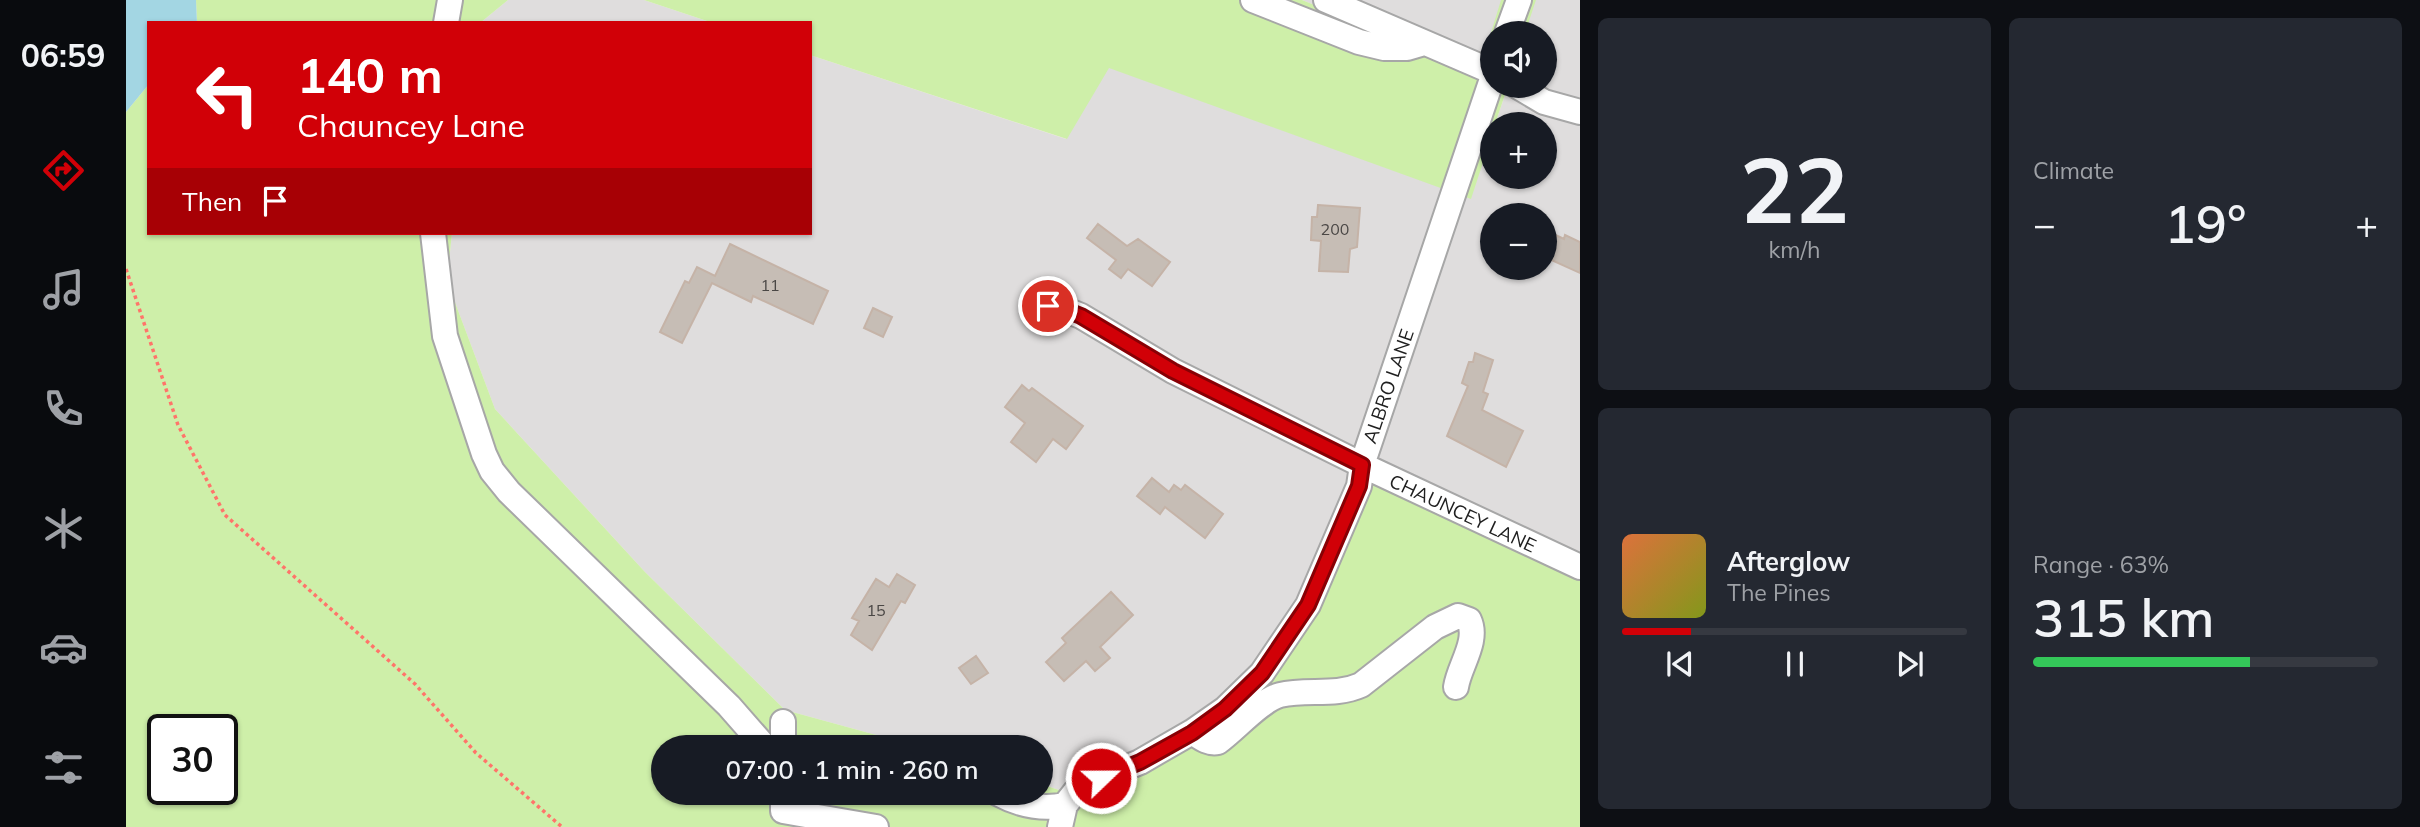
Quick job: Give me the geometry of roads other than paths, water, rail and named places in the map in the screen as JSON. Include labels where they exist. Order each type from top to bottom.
[{"type":"street","points":[[446,21],[450,0]]},
{"type":"street","points":[[1253,0],[1359,42],[1384,48],[1407,48],[1424,43]]},
{"type":"street","points":[[1326,0],[1480,68]]},
{"type":"street","points":[[1511,21],[1519,0]]},
{"type":"street","name":"ALBRO LANE","points":[[1062,816],[1076,791],[1140,762],[1192,733],[1225,709],[1262,673],[1308,605],[1359,486],[1362,465],[1485,98]]},
{"type":"street","points":[[1537,98],[1580,113]]},
{"type":"street","points":[[433,235],[445,336],[492,471],[509,492],[729,706],[754,735]]},
{"type":"street","name":"CHAUNCEY LANE","points":[[1048,306],[1081,316],[1173,371],[1362,465],[1580,567]]},
{"type":"street","points":[[1192,733],[1212,743],[1219,741],[1277,696],[1348,691],[1361,685],[1436,627],[1458,616],[1469,620],[1472,634],[1456,687]]},
{"type":"street","points":[[783,722],[783,735]]},
{"type":"street","points":[[1026,805],[1048,808],[1062,816]]},
{"type":"street","points":[[782,810],[876,827]]},
{"type":"water","points":[[126,0],[196,0],[197,21],[147,21],[147,86],[126,112]]}]
